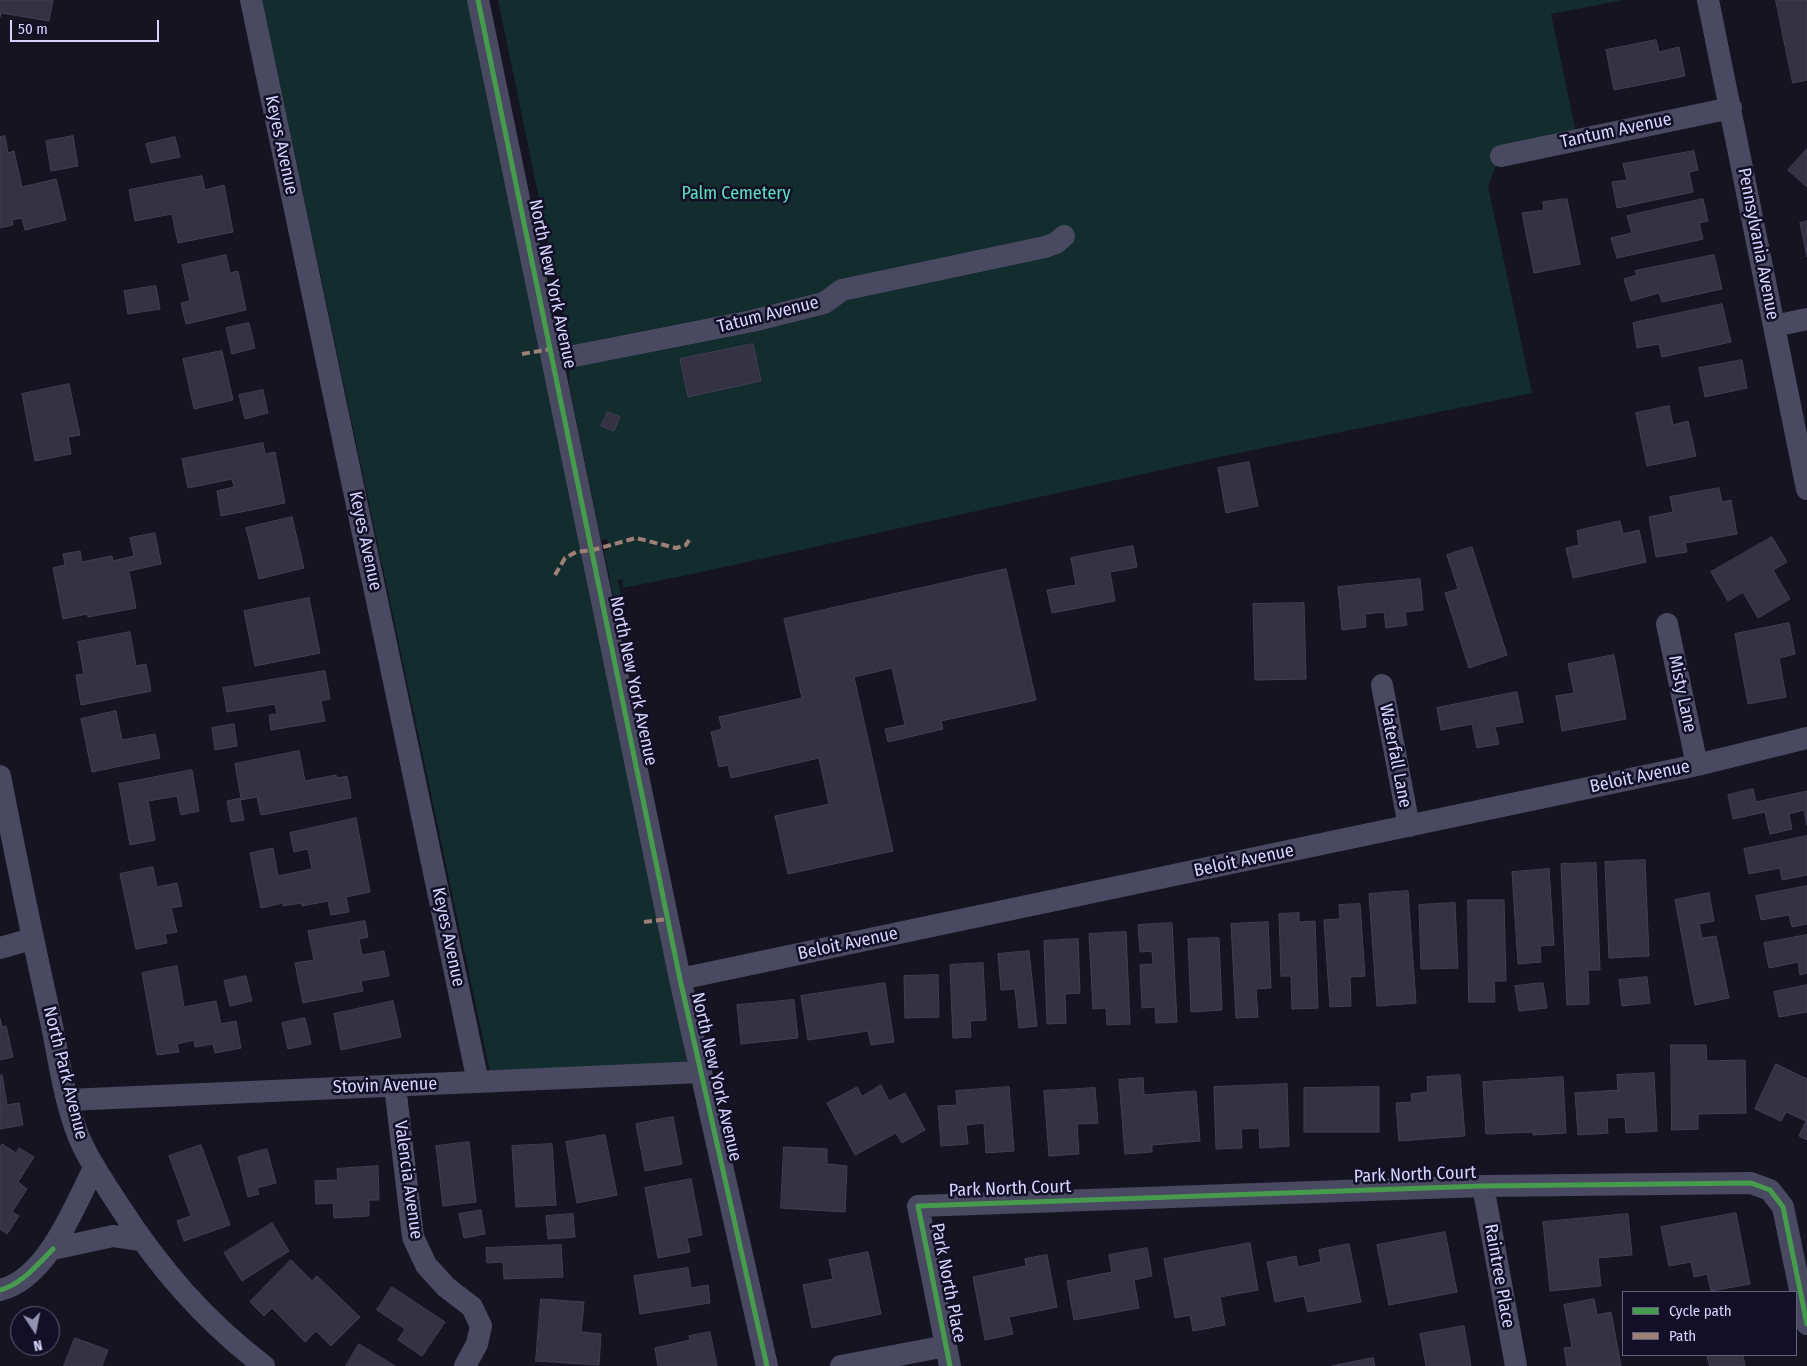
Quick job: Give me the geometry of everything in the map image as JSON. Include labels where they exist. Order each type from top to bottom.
[{"type":"street","name":"Keyes Avenue","points":[[251,0],[478,1082]]},
{"type":"street","name":"North New York Avenue","points":[[478,0],[554,360],[680,979],[767,1366]]},
{"type":"street","name":"Pennsylvania Avenue","points":[[1708,0],[1807,489]]},
{"type":"street","name":"Tantum Avenue","points":[[1501,156],[1731,108]]},
{"type":"street","name":"Tatum Avenue","points":[[554,360],[752,321],[824,303],[842,290],[1046,247],[1056,243],[1064,236]]},
{"type":"street","points":[[1774,326],[1807,319]]},
{"type":"street","name":"Misty Lane","points":[[1667,624],[1697,765]]},
{"type":"street","name":"Waterfall Lane","points":[[1382,685],[1409,826]]},
{"type":"street","name":"Beloit Avenue","points":[[680,979],[1697,765],[1807,738]]},
{"type":"street","name":"North Park Avenue","points":[[0,776],[32,939],[68,1100],[78,1135],[94,1168],[141,1240],[200,1310],[224,1334],[264,1366]]},
{"type":"street","points":[[0,948],[32,939]]},
{"type":"street","name":"Stovin Avenue","points":[[68,1100],[701,1072]]},
{"type":"street","name":"Valencia Avenue","points":[[395,1086],[413,1237],[426,1265],[446,1287],[472,1307],[481,1326],[477,1344],[465,1366]]},
{"type":"street","points":[[0,1290],[6,1289],[33,1271],[53,1248],[94,1168]]},
{"type":"street","name":"Park North Court","points":[[918,1206],[1483,1186],[1751,1183],[1770,1190],[1783,1207],[1807,1324]]},
{"type":"street","name":"Raintree Place","points":[[1483,1186],[1516,1366]]},
{"type":"street","name":"Park North Place","points":[[841,1366],[948,1356],[918,1206]]},
{"type":"street","points":[[53,1248],[113,1236],[141,1240]]},
{"type":"green space","points":[[262,0],[475,0],[688,1068],[490,1072]]},
{"type":"green space","name":"Palm Cemetery","points":[[498,0],[1623,0],[1551,14],[1576,132],[1492,149],[1496,165],[1488,186],[1532,393],[1224,456],[697,573],[623,588],[622,579],[618,580],[623,606],[615,605],[604,551],[609,549],[607,539],[601,540],[569,384],[569,370],[573,363]]},
{"type":"building","points":[[0,0],[53,0],[49,21],[1,13],[0,17]]},
{"type":"building","points":[[1776,0],[1807,0],[1807,80],[1793,83]]},
{"type":"building","points":[[1656,40],[1659,52],[1679,47],[1685,76],[1614,90],[1606,50]]},
{"type":"building","points":[[5,136],[8,153],[14,151],[22,187],[56,179],[66,220],[25,230],[22,218],[12,220],[13,225],[0,228],[0,137]]},
{"type":"building","points":[[73,136],[78,166],[51,171],[46,141]]},
{"type":"building","points":[[175,137],[180,157],[151,163],[146,144]]},
{"type":"building","points":[[1807,149],[1807,187],[1788,170]]},
{"type":"building","points":[[1694,151],[1698,170],[1689,172],[1693,192],[1617,208],[1612,182],[1627,180],[1623,164]]},
{"type":"building","points":[[202,176],[205,190],[224,185],[233,232],[178,243],[172,214],[135,221],[129,190]]},
{"type":"building","points":[[1567,199],[1580,264],[1534,273],[1522,213],[1544,210],[1543,202]]},
{"type":"building","points":[[1703,199],[1708,221],[1699,223],[1703,239],[1617,258],[1611,238],[1632,233],[1627,216]]},
{"type":"building","points":[[1807,221],[1807,257],[1800,223]]},
{"type":"building","points":[[226,255],[230,273],[238,271],[246,310],[186,324],[181,303],[190,301],[182,265]]},
{"type":"building","points":[[1714,255],[1722,289],[1662,302],[1659,293],[1631,301],[1624,279],[1637,275],[1635,271]]},
{"type":"building","points":[[156,286],[160,309],[128,314],[124,291]]},
{"type":"building","points":[[1722,304],[1731,342],[1662,357],[1659,344],[1637,348],[1633,323]]},
{"type":"building","points":[[249,323],[255,348],[232,354],[226,328]]},
{"type":"building","points":[[753,344],[761,381],[688,397],[680,359]]},
{"type":"building","points":[[222,351],[233,400],[194,409],[183,359]]},
{"type":"building","points":[[1742,360],[1747,388],[1705,397],[1699,368]]},
{"type":"building","points":[[69,384],[80,435],[68,437],[71,454],[35,461],[22,394]]},
{"type":"building","points":[[263,390],[268,413],[245,419],[239,395]]},
{"type":"building","points":[[1669,406],[1673,425],[1688,421],[1696,456],[1647,466],[1636,413]]},
{"type":"building","points":[[608,412],[620,417],[614,431],[601,426]]},
{"type":"building","points":[[263,443],[265,454],[275,452],[285,503],[221,516],[217,491],[234,487],[232,479],[188,488],[182,459]]},
{"type":"building","points":[[1249,462],[1258,506],[1226,513],[1218,468]]},
{"type":"building","points":[[1719,488],[1722,502],[1731,500],[1737,534],[1685,543],[1687,552],[1656,557],[1649,517],[1673,512],[1670,497]]},
{"type":"building","points":[[292,517],[304,568],[259,579],[246,528]]},
{"type":"building","points":[[1620,521],[1623,534],[1639,530],[1646,562],[1573,578],[1566,548],[1579,545],[1577,531]]},
{"type":"building","points":[[155,533],[161,564],[129,571],[136,608],[88,617],[87,614],[63,619],[53,568],[65,565],[63,554],[80,551],[82,562],[112,556],[113,561],[134,556],[130,538]]},
{"type":"building","points":[[1772,537],[1787,562],[1773,570],[1790,599],[1758,618],[1743,592],[1728,601],[1711,572]]},
{"type":"building","points":[[1133,546],[1137,567],[1110,572],[1115,601],[1052,613],[1047,590],[1076,585],[1071,558]]},
{"type":"building","points":[[1472,547],[1507,655],[1469,668],[1445,593],[1458,589],[1447,555]]},
{"type":"building","points":[[1006,569],[1036,700],[941,721],[943,729],[888,742],[885,729],[905,725],[892,668],[854,677],[893,851],[788,874],[775,816],[829,804],[819,758],[731,778],[728,765],[719,767],[711,732],[722,729],[719,717],[802,698],[784,619]]},
{"type":"building","points":[[1420,579],[1423,610],[1405,612],[1407,625],[1386,628],[1384,612],[1365,614],[1366,627],[1342,630],[1338,587]]},
{"type":"building","points":[[309,598],[320,653],[255,666],[244,611]]},
{"type":"building","points":[[1304,603],[1306,679],[1255,680],[1253,604]]},
{"type":"building","points":[[1789,623],[1795,654],[1779,658],[1786,697],[1748,704],[1735,634]]},
{"type":"building","points":[[130,632],[136,666],[146,664],[151,691],[81,705],[76,675],[84,674],[78,642]]},
{"type":"building","points":[[1614,655],[1626,719],[1562,731],[1556,696],[1574,693],[1568,664]]},
{"type":"building","points":[[325,671],[330,699],[321,701],[325,721],[271,730],[269,715],[277,714],[275,704],[227,712],[223,688]]},
{"type":"building","points":[[1517,692],[1523,722],[1495,727],[1499,744],[1477,748],[1472,724],[1441,730],[1437,708]]},
{"type":"building","points":[[116,711],[122,740],[155,734],[160,758],[92,772],[81,719]]},
{"type":"building","points":[[234,724],[237,746],[215,750],[212,728]]},
{"type":"building","points":[[299,751],[305,781],[336,775],[337,778],[347,776],[351,798],[261,815],[257,797],[240,800],[244,820],[231,822],[227,801],[241,798],[235,764]]},
{"type":"building","points":[[192,770],[199,811],[181,815],[177,796],[148,801],[155,840],[130,845],[119,784]]},
{"type":"building","points":[[1753,789],[1756,802],[1807,791],[1807,826],[1804,810],[1789,814],[1792,829],[1770,834],[1765,812],[1733,819],[1728,795]]},
{"type":"building","points":[[356,818],[370,892],[346,897],[349,912],[331,915],[328,901],[302,906],[301,903],[283,906],[283,903],[261,908],[250,853],[273,848],[278,876],[312,869],[308,849],[294,852],[290,833]]},
{"type":"building","points":[[1807,836],[1807,875],[1782,880],[1780,868],[1749,874],[1744,849]]},
{"type":"building","points":[[1645,860],[1649,956],[1609,958],[1605,862]]},
{"type":"building","points":[[1596,863],[1600,970],[1588,970],[1589,1004],[1567,1005],[1561,864]]},
{"type":"building","points":[[153,867],[157,887],[177,883],[182,906],[171,908],[177,932],[165,934],[167,943],[136,949],[120,874]]},
{"type":"building","points":[[1549,869],[1554,945],[1540,946],[1541,962],[1518,964],[1512,872]]},
{"type":"building","points":[[1807,886],[1807,924],[1792,927],[1789,915],[1761,920],[1756,896]]},
{"type":"building","points":[[1408,891],[1416,1003],[1377,1006],[1369,894]]},
{"type":"building","points":[[1709,893],[1714,921],[1699,924],[1702,938],[1716,936],[1729,998],[1695,1005],[1675,900]]},
{"type":"building","points":[[1468,900],[1504,900],[1506,981],[1494,981],[1495,1002],[1469,1002]]},
{"type":"building","points":[[1455,903],[1458,968],[1421,969],[1419,905]]},
{"type":"building","points":[[1360,904],[1365,976],[1350,977],[1351,1006],[1330,1007],[1324,920],[1340,919],[1339,905]]},
{"type":"building","points":[[1299,913],[1299,922],[1315,921],[1318,1008],[1292,1009],[1291,976],[1281,976],[1279,914]]},
{"type":"building","points":[[365,921],[368,937],[359,939],[362,955],[384,951],[389,976],[361,981],[363,991],[303,1003],[295,963],[314,960],[308,931]]},
{"type":"building","points":[[1268,922],[1271,988],[1256,989],[1258,1017],[1236,1018],[1231,924]]},
{"type":"building","points":[[1172,923],[1177,1022],[1156,1023],[1155,1007],[1142,1008],[1140,965],[1153,964],[1152,951],[1140,952],[1138,925]]},
{"type":"building","points":[[1126,932],[1130,1024],[1107,1025],[1106,1008],[1093,1009],[1089,934]]},
{"type":"building","points":[[1807,935],[1807,973],[1800,975],[1798,962],[1769,968],[1764,943]]},
{"type":"building","points":[[1219,938],[1222,1010],[1191,1012],[1188,939]]},
{"type":"building","points":[[1078,939],[1080,993],[1065,994],[1066,1023],[1047,1024],[1044,941]]},
{"type":"building","points":[[1029,951],[1037,1026],[1019,1028],[1015,989],[1001,990],[998,954]]},
{"type":"building","points":[[983,963],[986,1020],[970,1021],[971,1037],[953,1038],[950,965]]},
{"type":"building","points":[[177,966],[184,1007],[216,1001],[221,1024],[236,1021],[241,1048],[215,1053],[213,1044],[195,1047],[194,1040],[177,1044],[179,1052],[157,1055],[142,973]]},
{"type":"building","points":[[938,975],[939,1017],[905,1018],[904,976]]},
{"type":"building","points":[[246,976],[252,1001],[230,1006],[224,981]]},
{"type":"building","points":[[1647,977],[1650,1003],[1622,1006],[1619,980]]},
{"type":"building","points":[[885,983],[894,1042],[871,1045],[868,1031],[808,1040],[801,996]]},
{"type":"building","points":[[1543,983],[1547,1008],[1519,1011],[1515,986]]},
{"type":"building","points":[[1807,985],[1807,1012],[1779,1017],[1774,992]]},
{"type":"building","points":[[794,1000],[798,1038],[741,1044],[737,1005]]},
{"type":"building","points":[[393,1001],[401,1037],[341,1050],[334,1014]]},
{"type":"building","points":[[0,1018],[2,1027],[6,1026],[13,1057],[0,1060]]},
{"type":"building","points":[[305,1018],[311,1044],[288,1049],[282,1023]]},
{"type":"building","points":[[1671,1045],[1706,1045],[1707,1061],[1745,1060],[1746,1113],[1698,1114],[1698,1129],[1672,1130]]},
{"type":"building","points":[[1776,1064],[1807,1079],[1807,1140],[1799,1136],[1806,1121],[1786,1112],[1781,1121],[1755,1109]]},
{"type":"building","points":[[1654,1073],[1657,1131],[1626,1133],[1625,1117],[1607,1118],[1608,1133],[1578,1135],[1575,1093],[1618,1090],[1617,1075]]},
{"type":"building","points":[[2,1075],[7,1105],[19,1103],[23,1125],[0,1129],[0,1076]]},
{"type":"building","points":[[1460,1075],[1465,1136],[1399,1141],[1396,1103],[1412,1102],[1411,1094],[1428,1092],[1427,1077]]},
{"type":"building","points":[[1563,1077],[1566,1133],[1533,1135],[1533,1132],[1486,1134],[1483,1082]]},
{"type":"building","points":[[1143,1078],[1144,1095],[1196,1091],[1200,1141],[1152,1145],[1152,1152],[1125,1154],[1119,1080]]},
{"type":"building","points":[[1287,1084],[1289,1146],[1260,1148],[1259,1128],[1241,1129],[1242,1148],[1216,1149],[1214,1087]]},
{"type":"building","points":[[881,1085],[889,1101],[905,1093],[925,1130],[902,1143],[896,1133],[855,1155],[827,1103],[857,1087],[862,1096]]},
{"type":"building","points":[[1009,1087],[1014,1151],[986,1153],[984,1123],[966,1125],[968,1144],[941,1146],[938,1106],[957,1105],[956,1091]]},
{"type":"building","points":[[1379,1087],[1379,1132],[1304,1132],[1304,1088]]},
{"type":"building","points":[[1095,1088],[1098,1123],[1077,1124],[1079,1154],[1049,1156],[1044,1091]]},
{"type":"building","points":[[673,1117],[682,1164],[645,1171],[636,1124]]},
{"type":"building","points":[[605,1135],[617,1195],[577,1203],[566,1142]]},
{"type":"building","points":[[469,1142],[476,1202],[443,1206],[436,1146]]},
{"type":"building","points":[[2,1144],[16,1153],[19,1148],[34,1157],[18,1182],[27,1189],[12,1212],[19,1216],[7,1234],[0,1229],[0,1147]]},
{"type":"building","points":[[552,1144],[556,1205],[516,1207],[512,1146]]},
{"type":"building","points":[[201,1145],[230,1225],[184,1241],[177,1221],[191,1216],[169,1156]]},
{"type":"building","points":[[784,1147],[827,1149],[827,1164],[847,1166],[845,1212],[781,1208]]},
{"type":"building","points":[[267,1149],[276,1183],[257,1188],[259,1194],[248,1197],[238,1157]]},
{"type":"building","points":[[378,1166],[379,1200],[369,1200],[369,1216],[334,1218],[333,1203],[316,1204],[315,1181],[338,1180],[337,1169]]},
{"type":"building","points":[[691,1179],[702,1235],[687,1238],[690,1252],[658,1258],[645,1188]]},
{"type":"building","points":[[481,1210],[485,1234],[464,1238],[459,1214]]},
{"type":"building","points":[[1736,1213],[1750,1284],[1711,1291],[1707,1274],[1694,1277],[1691,1262],[1669,1266],[1661,1227]]},
{"type":"building","points":[[573,1214],[575,1237],[548,1239],[546,1216]]},
{"type":"building","points":[[1628,1214],[1632,1255],[1598,1258],[1601,1286],[1550,1291],[1543,1222]]},
{"type":"building","points":[[272,1223],[289,1251],[242,1281],[224,1253]]},
{"type":"building","points":[[1445,1232],[1457,1292],[1389,1305],[1377,1245]]},
{"type":"building","points":[[1250,1243],[1258,1290],[1220,1297],[1225,1325],[1193,1331],[1190,1315],[1175,1318],[1164,1259]]},
{"type":"building","points":[[1349,1244],[1361,1302],[1308,1312],[1304,1296],[1275,1302],[1267,1262],[1296,1256],[1298,1267],[1321,1262],[1319,1250]]},
{"type":"building","points":[[561,1245],[563,1277],[504,1279],[503,1262],[487,1263],[486,1248]]},
{"type":"building","points":[[1147,1248],[1152,1276],[1134,1280],[1139,1308],[1074,1320],[1067,1281],[1112,1272],[1109,1255]]},
{"type":"building","points":[[868,1252],[881,1314],[812,1328],[803,1285],[833,1279],[829,1260]]},
{"type":"building","points":[[1047,1255],[1057,1307],[1009,1317],[1013,1334],[985,1340],[973,1277],[1026,1266],[1025,1259]]},
{"type":"building","points":[[291,1260],[312,1281],[317,1276],[360,1317],[331,1346],[316,1331],[305,1342],[272,1308],[264,1316],[250,1302]]},
{"type":"building","points":[[688,1268],[691,1288],[708,1285],[710,1303],[640,1314],[634,1276]]},
{"type":"building","points":[[392,1287],[445,1322],[422,1356],[398,1340],[405,1329],[377,1310]]},
{"type":"building","points":[[541,1299],[584,1302],[581,1332],[601,1334],[599,1365],[536,1361]]},
{"type":"building","points":[[1594,1299],[1597,1315],[1611,1312],[1621,1366],[1567,1366],[1564,1348],[1572,1347],[1564,1305]]},
{"type":"building","points":[[1464,1326],[1471,1366],[1426,1366],[1420,1334]]},
{"type":"building","points":[[710,1332],[717,1366],[658,1366],[655,1348],[690,1340],[689,1336]]},
{"type":"building","points":[[75,1338],[108,1350],[102,1366],[64,1366]]},
{"type":"building","points":[[359,1344],[395,1366],[346,1366]]},
{"type":"building","points":[[1707,1356],[1743,1356],[1745,1366],[1710,1366]]},
{"type":"building","points":[[1373,1358],[1375,1366],[1332,1366]]},
{"type":"marked path","points":[[522,354],[551,349]]},
{"type":"marked path","points":[[555,575],[565,558],[576,552],[593,550],[636,538],[676,548],[686,545],[689,540]]},
{"type":"marked path","points":[[644,922],[668,919]]},
{"type":"cycle path","points":[[478,0],[680,979],[767,1366]]},
{"type":"cycle path","points":[[950,1366],[918,1206],[1483,1186],[1751,1183],[1770,1190],[1783,1207],[1807,1324]]},
{"type":"cycle path","points":[[0,1290],[22,1279],[53,1249]]}]
